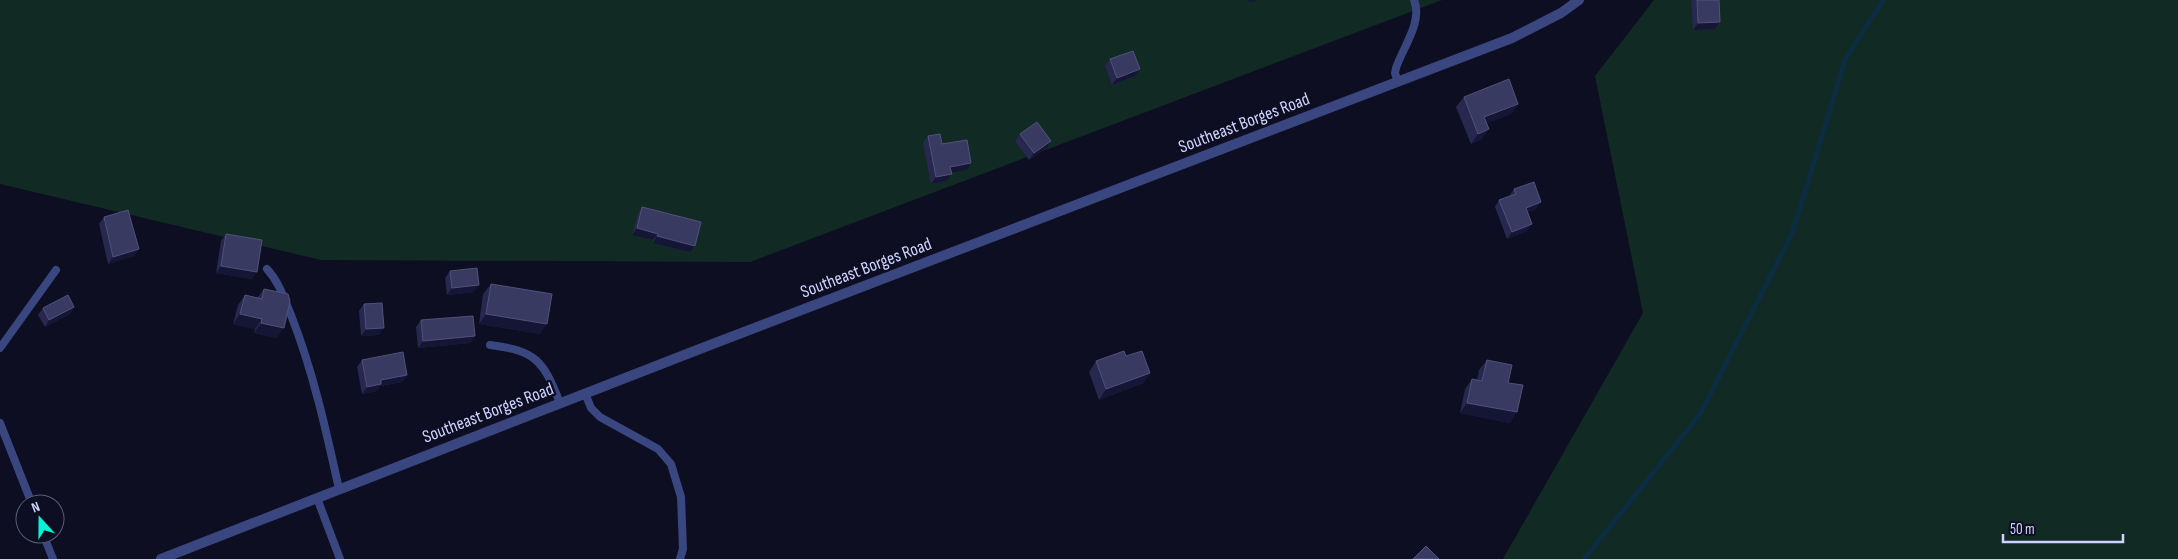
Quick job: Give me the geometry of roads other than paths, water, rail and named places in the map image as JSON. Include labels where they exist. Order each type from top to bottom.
[{"type":"street","name":"Southeast Borges Road","points":[[161,559],[585,393],[1520,34],[1561,13],[1579,0]]},
{"type":"lane","points":[[1398,82],[1395,73],[1396,68],[1416,18],[1414,0]]},
{"type":"lane","points":[[266,268],[276,279],[301,340],[325,428],[339,489]]},
{"type":"lane","points":[[0,348],[56,270]]},
{"type":"lane","points":[[490,345],[515,348],[530,354],[547,373],[560,403]]},
{"type":"lane","points":[[585,393],[591,408],[600,417],[658,449],[671,464],[681,497],[683,549],[680,559]]},
{"type":"lane","points":[[0,422],[28,494]]},
{"type":"lane","points":[[317,498],[340,559]]},
{"type":"lane","points":[[47,544],[53,559]]},
{"type":"waterway","points":[[1584,559],[1701,413],[1793,231],[1845,60],[1883,0]]}]
